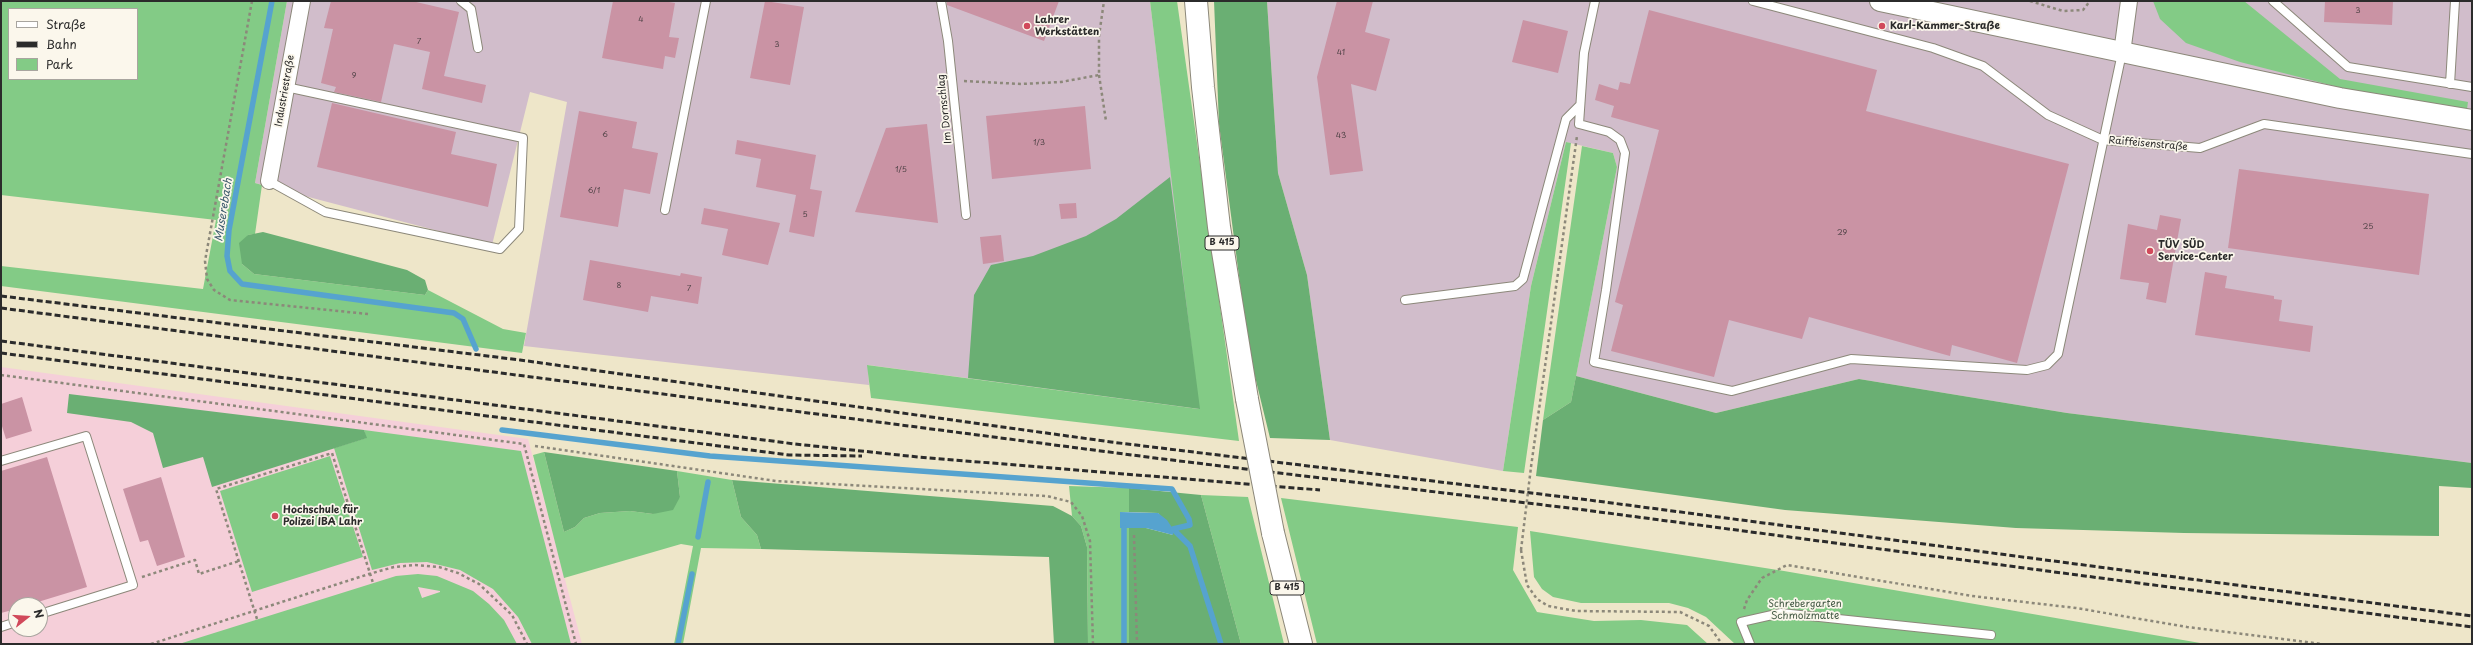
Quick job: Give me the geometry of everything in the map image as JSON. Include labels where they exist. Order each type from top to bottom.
[{"type":"main road","name":"B 415","points":[[1196,1],[1203,87],[1219,227],[1247,399],[1273,533],[1301,644]]},
{"type":"street","name":"Industriestraße","points":[[269,181],[302,1]]},
{"type":"street","points":[[1880,1],[2340,98],[2472,120]]},
{"type":"street","points":[[2122,53],[2129,1]]},
{"type":"lane","points":[[461,1],[472,9],[478,48]]},
{"type":"lane","points":[[665,210],[706,1]]},
{"type":"lane","name":"Im Dornschlag","points":[[941,1],[952,81],[966,215]]},
{"type":"lane","points":[[1595,1],[1584,53],[1579,124],[1609,132],[1620,140],[1624,153],[1606,290],[1594,362],[1732,391],[1851,359],[2027,370],[2046,365],[2058,354],[2122,53]]},
{"type":"lane","name":"Raiffeisenstraße","points":[[1753,1],[1933,48],[1983,66],[2048,115],[2103,140],[2200,148],[2264,124],[2472,154]]},
{"type":"lane","points":[[2273,1],[2348,67],[2472,87]]},
{"type":"lane","points":[[2450,84],[2455,1]]},
{"type":"lane","points":[[269,181],[324,212],[500,250],[519,229],[523,138],[286,86]]},
{"type":"lane","points":[[1405,300],[1515,286],[1522,279],[1566,119],[1580,105]]},
{"type":"lane","points":[[1,461],[86,436],[133,585],[48,612]]},
{"type":"lane","points":[[1750,644],[1741,622],[1781,614],[1990,635]]},
{"type":"path","points":[[252,1],[205,261],[207,279],[214,290],[230,300],[368,314]]},
{"type":"path","points":[[1104,1],[1099,36],[1098,75],[1106,121]]},
{"type":"path","points":[[2030,1],[2063,11],[2083,10],[2090,1]]},
{"type":"path","points":[[952,81],[1021,84],[1061,82],[1098,75]]},
{"type":"path","points":[[1579,124],[1531,467],[1522,550],[1527,585],[1537,599],[1548,606],[1576,611],[1680,612],[1709,626],[1722,644]]},
{"type":"path","points":[[1,375],[524,444],[576,644]]},
{"type":"path","points":[[535,446],[776,481],[1047,496],[1071,502],[1082,516],[1090,541],[1094,644]]},
{"type":"path","points":[[257,619],[216,489],[332,453],[373,583]]},
{"type":"path","points":[[1134,535],[1137,644]]},
{"type":"path","points":[[131,580],[195,560],[199,574],[239,562]]},
{"type":"path","points":[[152,644],[369,574],[394,567],[415,565],[439,567],[458,573],[479,584],[497,598],[512,615],[527,644]]},
{"type":"path","points":[[1741,622],[1747,600],[1762,578],[1787,565],[1972,596],[2076,608],[2188,627],[2322,644]]},
{"type":"shaded area","points":[[287,1],[1150,1],[1200,409],[868,365],[869,385],[524,346],[567,102],[530,92],[492,245],[255,183]]},
{"type":"shaded area","points":[[1267,1],[2472,1],[2472,463],[2067,413],[1859,379],[1716,413],[1576,376],[1617,167],[1613,153],[1566,142],[1531,286],[1503,471],[1330,440],[1307,275],[1278,173]]},
{"type":"shaded area","name":"Hochschule für Polizei IBA Lahr","points":[[1,367],[528,439],[582,644],[1,644]]},
{"type":"green space","points":[[1,1],[287,1],[255,183],[262,185],[255,234],[248,235],[242,264],[254,274],[425,295],[428,290],[503,329],[526,333],[522,353],[1,286],[1,266],[203,289],[216,220],[1,195]]},
{"type":"green space","points":[[1150,1],[1177,1],[1239,441],[871,398],[867,365],[1199,409]]},
{"type":"green space","points":[[1214,1],[1267,1],[1278,173],[1307,275],[1330,440],[1270,438],[1249,352],[1219,124]]},
{"type":"green space","points":[[2153,1],[2244,1],[2340,79],[2468,102],[2467,109],[2342,88],[2240,62],[2186,43],[2160,19]]},
{"type":"green space","points":[[1566,142],[1571,143],[1524,473],[1503,471],[1531,286]]},
{"type":"green space","points":[[1582,146],[1613,153],[1617,167],[1571,402],[1543,420]]},
{"type":"green space","points":[[1170,177],[1200,409],[968,378],[974,295],[991,265],[1033,256],[1086,236],[1116,219]]},
{"type":"green space","points":[[263,232],[407,270],[425,280],[428,290],[425,295],[254,274],[242,264],[239,243],[248,235]]},
{"type":"green space","points":[[1576,376],[1716,413],[1859,379],[2067,413],[2472,463],[2472,488],[2439,486],[2439,536],[2184,533],[2016,528],[1785,510],[1536,476],[1543,420],[1571,402]]},
{"type":"green space","points":[[69,394],[364,430],[367,438],[212,487],[203,457],[163,468],[153,433],[131,422],[67,413]]},
{"type":"green space","points":[[364,430],[521,451],[571,644],[532,644],[518,617],[493,589],[460,570],[427,562],[400,563],[372,570],[334,448],[366,438]]},
{"type":"green space","points":[[544,452],[564,532],[575,527],[584,518],[600,513],[630,511],[653,514],[680,497],[677,471],[732,480],[741,517],[757,535],[761,549],[701,548],[683,644],[674,644],[693,546],[681,544],[564,578],[533,455]]},
{"type":"green space","points":[[544,452],[677,471],[680,497],[673,510],[653,514],[630,511],[600,513],[584,518],[575,527],[564,532]]},
{"type":"green space","points":[[330,456],[363,557],[252,592],[220,491]]},
{"type":"green space","points":[[732,480],[1053,506],[1072,516],[1081,526],[1087,547],[1088,644],[1054,644],[1049,557],[761,549],[757,535],[741,517]]},
{"type":"green space","points":[[1069,486],[1129,488],[1129,512],[1120,512],[1120,527],[1129,528],[1129,644],[1088,644],[1087,547],[1081,526],[1072,516]]},
{"type":"green space","points":[[1129,488],[1201,495],[1241,644],[1129,644],[1129,528],[1146,528],[1173,535],[1158,513],[1129,512]]},
{"type":"green space","points":[[1201,495],[1248,497],[1284,644],[1241,644]]},
{"type":"green space","points":[[1281,498],[1518,527],[1513,570],[1537,612],[1594,621],[1641,620],[1687,625],[1708,644],[1317,644]]},
{"type":"green space","name":"Schrebergarten Schmolzmatte","points":[[1530,531],[1784,571],[2206,644],[1754,644],[1751,639],[1743,644],[1735,644],[1706,617],[1688,608],[1669,603],[1581,603],[1553,597],[1542,589],[1534,577]]},
{"type":"green space","points":[[418,574],[437,576],[473,591],[489,604],[504,620],[517,644],[179,644],[396,576]],"holes":[[[418,587],[440,591],[422,598]]]},
{"type":"water","points":[[1120,512],[1158,513],[1167,520],[1173,529],[1173,535],[1146,528],[1120,528]]},
{"type":"building","points":[[331,1],[412,1],[459,12],[444,76],[486,85],[482,103],[422,89],[430,52],[394,44],[381,102],[334,92],[336,87],[321,83],[333,29],[324,28]]},
{"type":"building","points":[[613,1],[663,1],[675,3],[669,37],[679,38],[675,58],[665,56],[663,69],[602,58]]},
{"type":"building","points":[[765,1],[804,7],[790,85],[750,78]]},
{"type":"building","name":"Lahrer Werkstätten","points":[[947,1],[1059,1],[1044,41],[947,5]]},
{"type":"building","points":[[1337,1],[1373,1],[1365,32],[1390,39],[1376,91],[1351,84],[1363,171],[1330,175],[1317,77]]},
{"type":"building","points":[[2325,1],[2393,1],[2392,25],[2324,22]]},
{"type":"building","points":[[1649,10],[1877,70],[1866,111],[2069,164],[2017,363],[1952,345],[1950,356],[1809,317],[1802,339],[1729,320],[1714,377],[1611,351],[1623,305],[1615,302],[1659,130],[1611,117],[1614,106],[1595,100],[1599,84],[1618,90],[1620,82],[1630,84]]},
{"type":"building","points":[[1523,20],[1568,31],[1558,73],[1512,62]]},
{"type":"building","points":[[332,103],[456,132],[451,154],[497,164],[488,207],[317,167]]},
{"type":"building","points":[[1085,106],[1091,169],[992,179],[986,116]]},
{"type":"building","points":[[579,111],[637,122],[632,148],[658,153],[650,194],[624,189],[618,227],[560,217]]},
{"type":"building","points":[[927,124],[938,223],[855,212],[886,128]]},
{"type":"building","points":[[737,140],[816,155],[810,189],[822,191],[814,237],[789,232],[796,195],[756,187],[761,159],[735,154]]},
{"type":"building","points":[[2239,169],[2429,194],[2419,275],[2228,248]]},
{"type":"building","points":[[1076,203],[1077,218],[1061,219],[1059,204]]},
{"type":"building","points":[[704,208],[780,223],[768,265],[722,255],[728,229],[701,224]]},
{"type":"building","name":"TÜV SÜD Service-Center","points":[[2160,215],[2181,219],[2166,303],[2146,299],[2149,283],[2120,279],[2128,224],[2157,230]]},
{"type":"building","points":[[1001,235],[1004,261],[983,264],[980,237]]},
{"type":"building","points":[[590,260],[680,276],[681,273],[702,277],[698,304],[651,296],[648,312],[583,300]]},
{"type":"building","points":[[2205,272],[2227,276],[2225,288],[2274,296],[2274,299],[2282,300],[2279,321],[2313,326],[2310,352],[2195,335]]},
{"type":"building","points":[[22,397],[32,431],[6,439],[1,423],[1,404]]},
{"type":"building","points":[[47,457],[87,587],[48,599],[48,597],[8,597],[8,611],[1,613],[1,471]]},
{"type":"building","points":[[161,477],[185,557],[157,566],[148,540],[140,542],[123,489]]},
{"type":"waterway","name":"Muserebach","points":[[272,1],[229,230],[227,256],[230,271],[242,284],[454,313],[463,319],[476,349]]},
{"type":"waterway","points":[[502,430],[710,456],[1172,489],[1189,519],[1190,525],[1173,529],[1190,546],[1221,644]]},
{"type":"waterway","points":[[698,537],[708,482]]},
{"type":"waterway","points":[[1124,528],[1124,644]]},
{"type":"waterway","points":[[678,644],[692,574]]},
{"type":"railway","points":[[1,296],[520,360],[1111,442],[1589,500],[2472,616]]},
{"type":"railway","points":[[1,308],[1155,458],[1577,509],[2472,627]]},
{"type":"railway","points":[[1,341],[795,444],[918,457],[1320,490]]},
{"type":"railway","points":[[1,353],[789,455],[862,456]]},
{"type":"place","name":"Lahrer Werkstätten","points":[[1027,26]]},
{"type":"place","name":"Karl-Kammer-Straße","points":[[1882,26]]},
{"type":"place","name":"TÜV SÜD Service-Center","points":[[2150,251]]},
{"type":"place","name":"Hochschule für Polizei IBA Lahr","points":[[275,516]]}]
